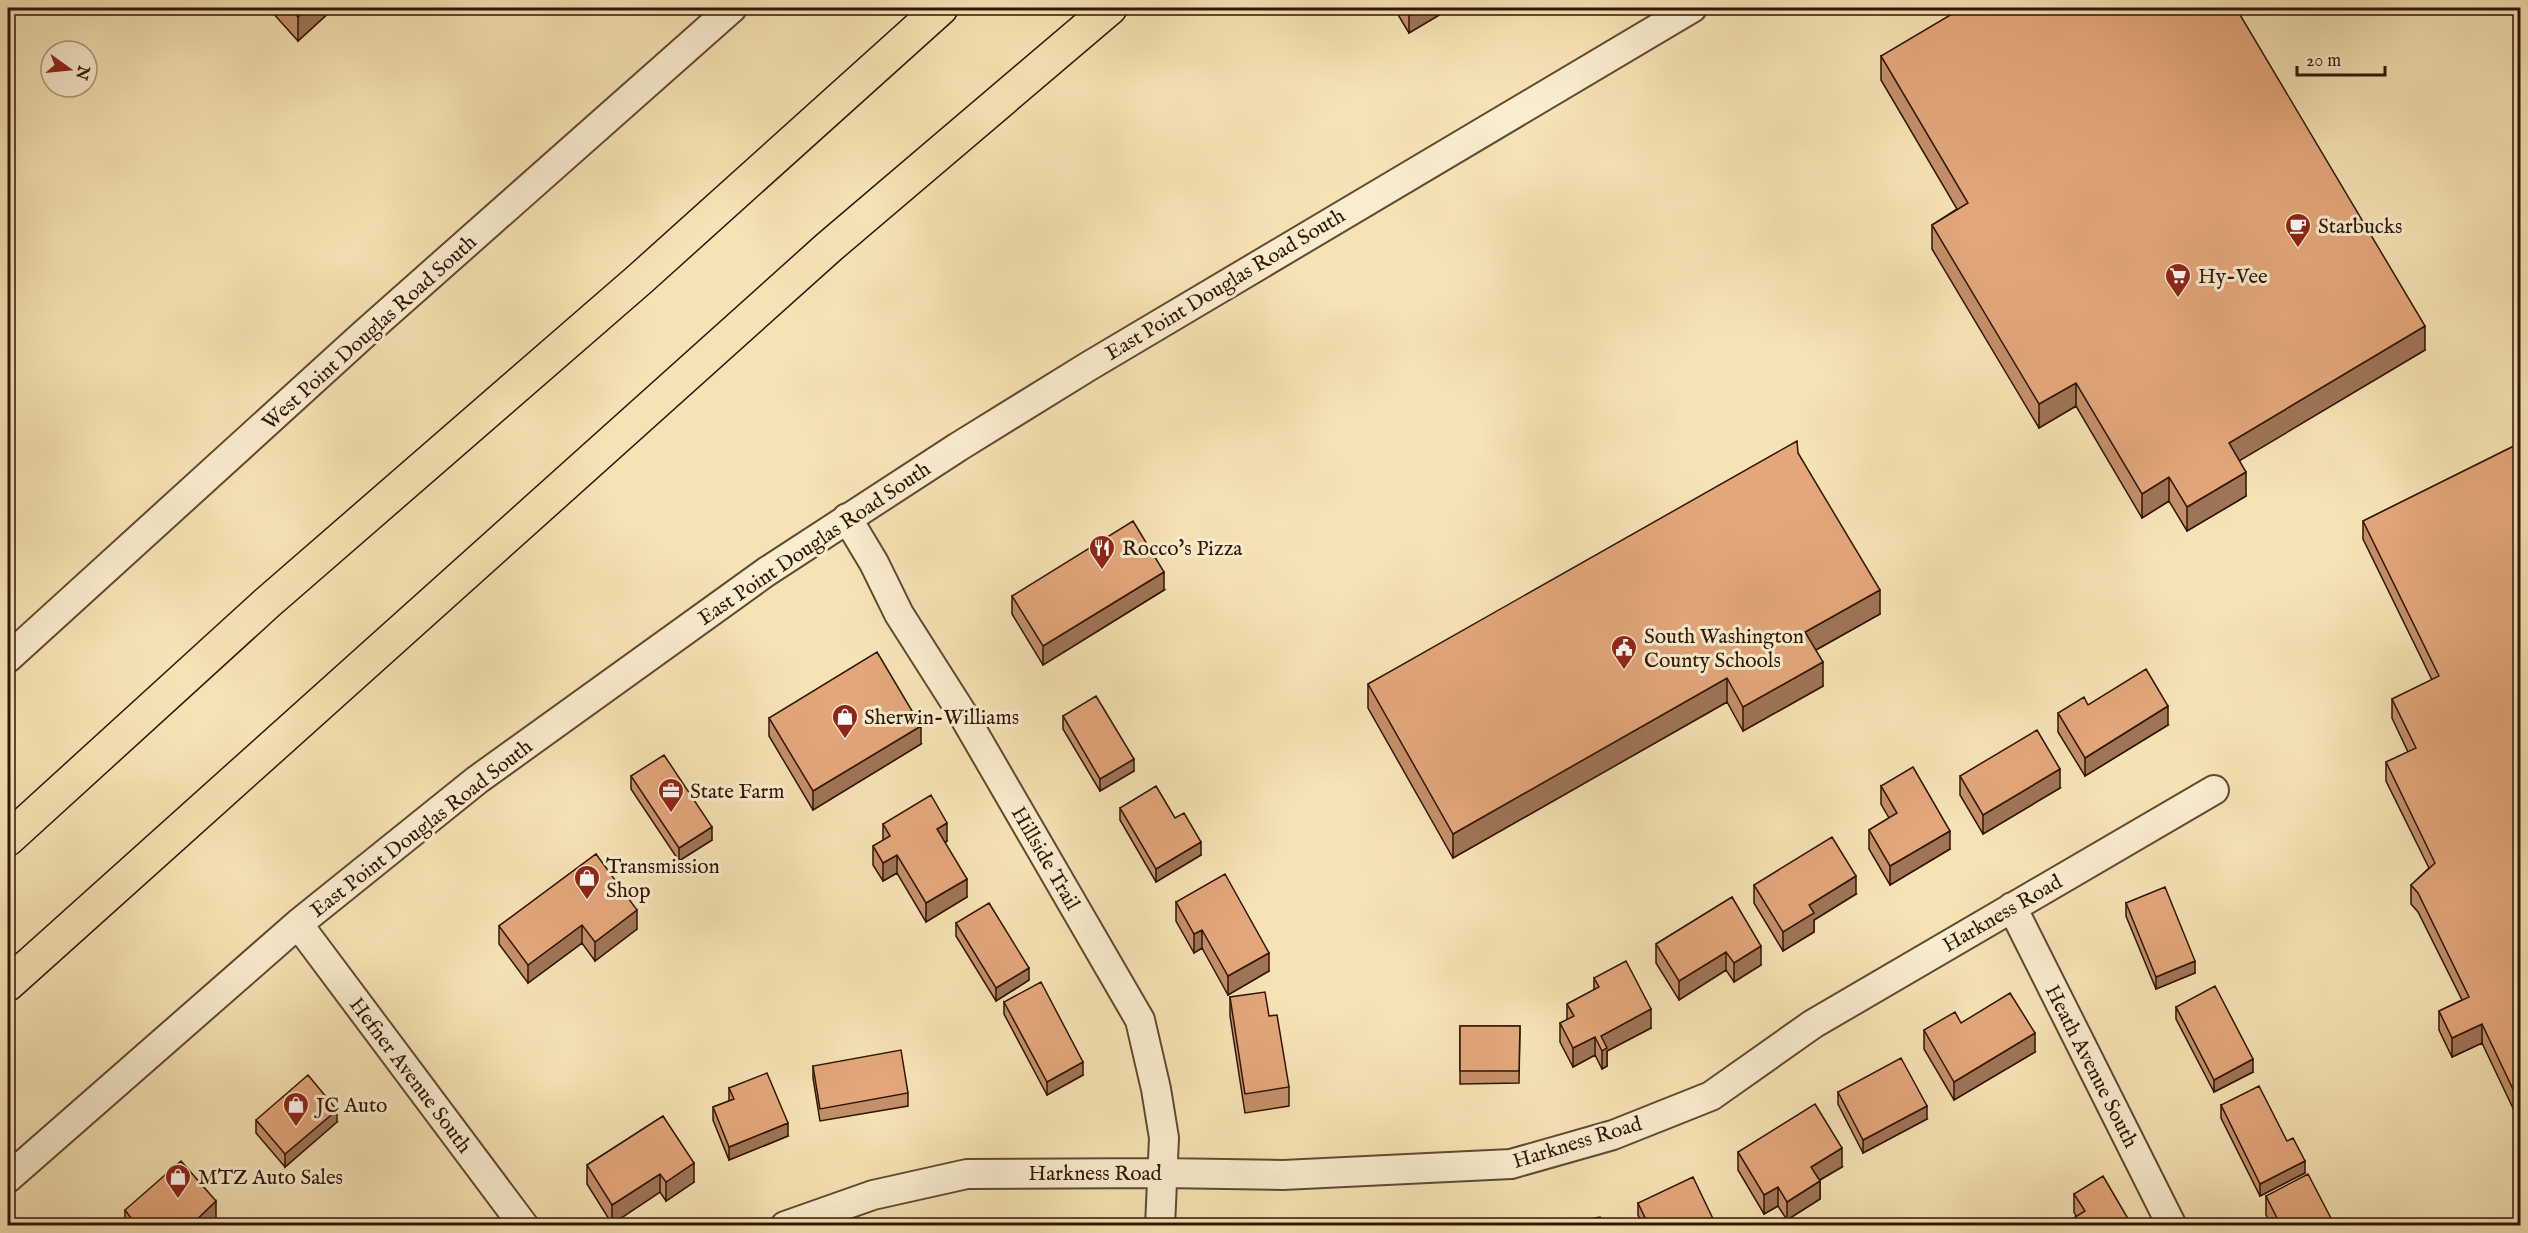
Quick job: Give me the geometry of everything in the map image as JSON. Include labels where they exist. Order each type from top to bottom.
[{"type":"highway","points":[[8,839],[267,603],[640,279],[941,8]]},
{"type":"highway","points":[[8,984],[829,247],[1110,8]]},
{"type":"street","name":"West Point Douglas Road South","points":[[8,658],[356,342],[732,8]]},
{"type":"street","name":"East Point Douglas Road South","points":[[8,1178],[298,924],[477,780],[766,572],[846,518],[1166,319],[1692,8]]},
{"type":"street","name":"Hillside Trail","points":[[846,518],[874,563],[899,614],[962,713],[1140,1020],[1156,1089],[1164,1138],[1160,1226]]},
{"type":"street","name":"Harkness Road","points":[[785,1226],[873,1195],[968,1174],[1283,1175],[1511,1164],[1613,1135],[1711,1096],[1813,1024],[2214,790]]},
{"type":"street","name":"Heath Avenue South","points":[[2013,906],[2172,1226]]},
{"type":"street","name":"Hefner Avenue South","points":[[298,924],[524,1226]]},
{"type":"building","points":[[290,8],[308,8],[298,17]]},
{"type":"building","points":[[1405,8],[1420,8],[1409,14]]},
{"type":"building","name":"Hy-Vee","points":[[1962,8],[2236,8],[2425,326],[2229,443],[2246,472],[2187,507],[2169,477],[2142,494],[2076,383],[2039,404],[1932,225],[1968,203],[1881,56]]},
{"type":"building","name":"South Washington County Schools","points":[[1797,441],[1798,453],[1880,590],[1805,632],[1823,662],[1743,707],[1727,678],[1453,834],[1368,684]]},
{"type":"building","points":[[2520,443],[2520,1104],[2482,1024],[2452,1038],[2439,1011],[2469,997],[2418,893],[2411,885],[2435,863],[2386,762],[2416,748],[2392,699],[2439,676],[2363,521]]},
{"type":"building","points":[[1133,521],[1164,572],[1043,646],[1012,596]]},
{"type":"building","name":"Sherwin-Williams","points":[[877,652],[921,726],[813,791],[769,718]]},
{"type":"building","points":[[2146,669],[2168,706],[2085,758],[2058,713],[2084,697],[2088,705]]},
{"type":"building","points":[[1096,696],[1134,759],[1100,779],[1063,716]]},
{"type":"building","points":[[2037,730],[2060,769],[1983,815],[1960,776]]},
{"type":"building","name":"State Farm","points":[[664,755],[712,827],[679,848],[631,776]]},
{"type":"building","points":[[1913,767],[1950,831],[1890,866],[1869,830],[1897,813],[1881,786]]},
{"type":"building","points":[[1156,786],[1175,818],[1184,813],[1201,842],[1156,869],[1120,808]]},
{"type":"building","points":[[931,795],[947,823],[937,829],[967,879],[926,903],[897,855],[883,863],[873,846],[890,836],[883,824]]},
{"type":"building","points":[[1832,837],[1856,876],[1809,905],[1814,913],[1783,932],[1754,885]]},
{"type":"building","name":"Transmission Shop","points":[[596,854],[637,910],[595,942],[582,925],[528,965],[499,926]]},
{"type":"building","points":[[1225,874],[1269,953],[1228,976],[1202,930],[1194,934],[1176,902]]},
{"type":"building","points":[[2165,887],[2195,961],[2156,977],[2126,903]]},
{"type":"building","points":[[1732,897],[1761,946],[1734,963],[1726,952],[1679,981],[1656,944]]},
{"type":"building","points":[[989,903],[1029,968],[996,988],[956,923]]},
{"type":"building","points":[[1626,961],[1651,1009],[1601,1036],[1607,1048],[1602,1051],[1595,1037],[1573,1048],[1560,1023],[1574,1016],[1567,1004],[1599,987],[1594,978]]},
{"type":"building","points":[[1041,982],[1083,1062],[1047,1082],[1004,1002]]},
{"type":"building","points":[[2215,986],[2253,1059],[2214,1080],[2176,1007]]},
{"type":"building","points":[[1265,992],[1269,1016],[1277,1015],[1289,1087],[1245,1094],[1230,997]]},
{"type":"building","points":[[2010,993],[2035,1033],[1954,1082],[1924,1030],[1955,1012],[1961,1023]]},
{"type":"building","points":[[1460,1026],[1520,1026],[1519,1071],[1460,1071]]},
{"type":"building","points":[[901,1050],[908,1093],[820,1109],[813,1066]]},
{"type":"building","points":[[1901,1058],[1927,1106],[1863,1140],[1838,1092]]},
{"type":"building","points":[[767,1073],[788,1123],[729,1147],[713,1107],[734,1099],[729,1088]]},
{"type":"building","name":"JC Auto","points":[[308,1075],[337,1110],[285,1154],[256,1120]]},
{"type":"building","points":[[2259,1086],[2287,1141],[2293,1138],[2305,1161],[2260,1184],[2221,1105]]},
{"type":"building","points":[[1815,1104],[1842,1148],[1811,1167],[1820,1181],[1787,1202],[1778,1187],[1764,1195],[1738,1152]]},
{"type":"building","points":[[663,1116],[694,1163],[666,1182],[660,1174],[612,1205],[587,1165]]},
{"type":"building","points":[[181,1161],[216,1201],[190,1226],[137,1226],[125,1210]]},
{"type":"building","points":[[2308,1174],[2335,1226],[2281,1226],[2266,1196]]},
{"type":"building","points":[[2103,1176],[2130,1222],[2124,1226],[2061,1226],[2085,1211],[2074,1194]]},
{"type":"building","points":[[1693,1177],[1715,1223],[1710,1226],[1649,1226],[1638,1203]]},
{"type":"building","points":[[1600,1217],[1602,1226],[1551,1226]]},
{"type":"place","name":"Starbucks","points":[[2298,249]]},
{"type":"place","name":"Hy-Vee","points":[[2178,299]]},
{"type":"place","name":"Rocco's Pizza","points":[[1102,571]]},
{"type":"place","name":"South Washington County Schools","points":[[1624,671]]},
{"type":"place","name":"Sherwin-Williams","points":[[845,740]]},
{"type":"place","name":"State Farm","points":[[671,814]]},
{"type":"place","name":"Transmission Shop","points":[[587,901]]},
{"type":"place","name":"JC Auto","points":[[296,1128]]},
{"type":"place","name":"MTZ Auto Sales","points":[[178,1200]]}]
